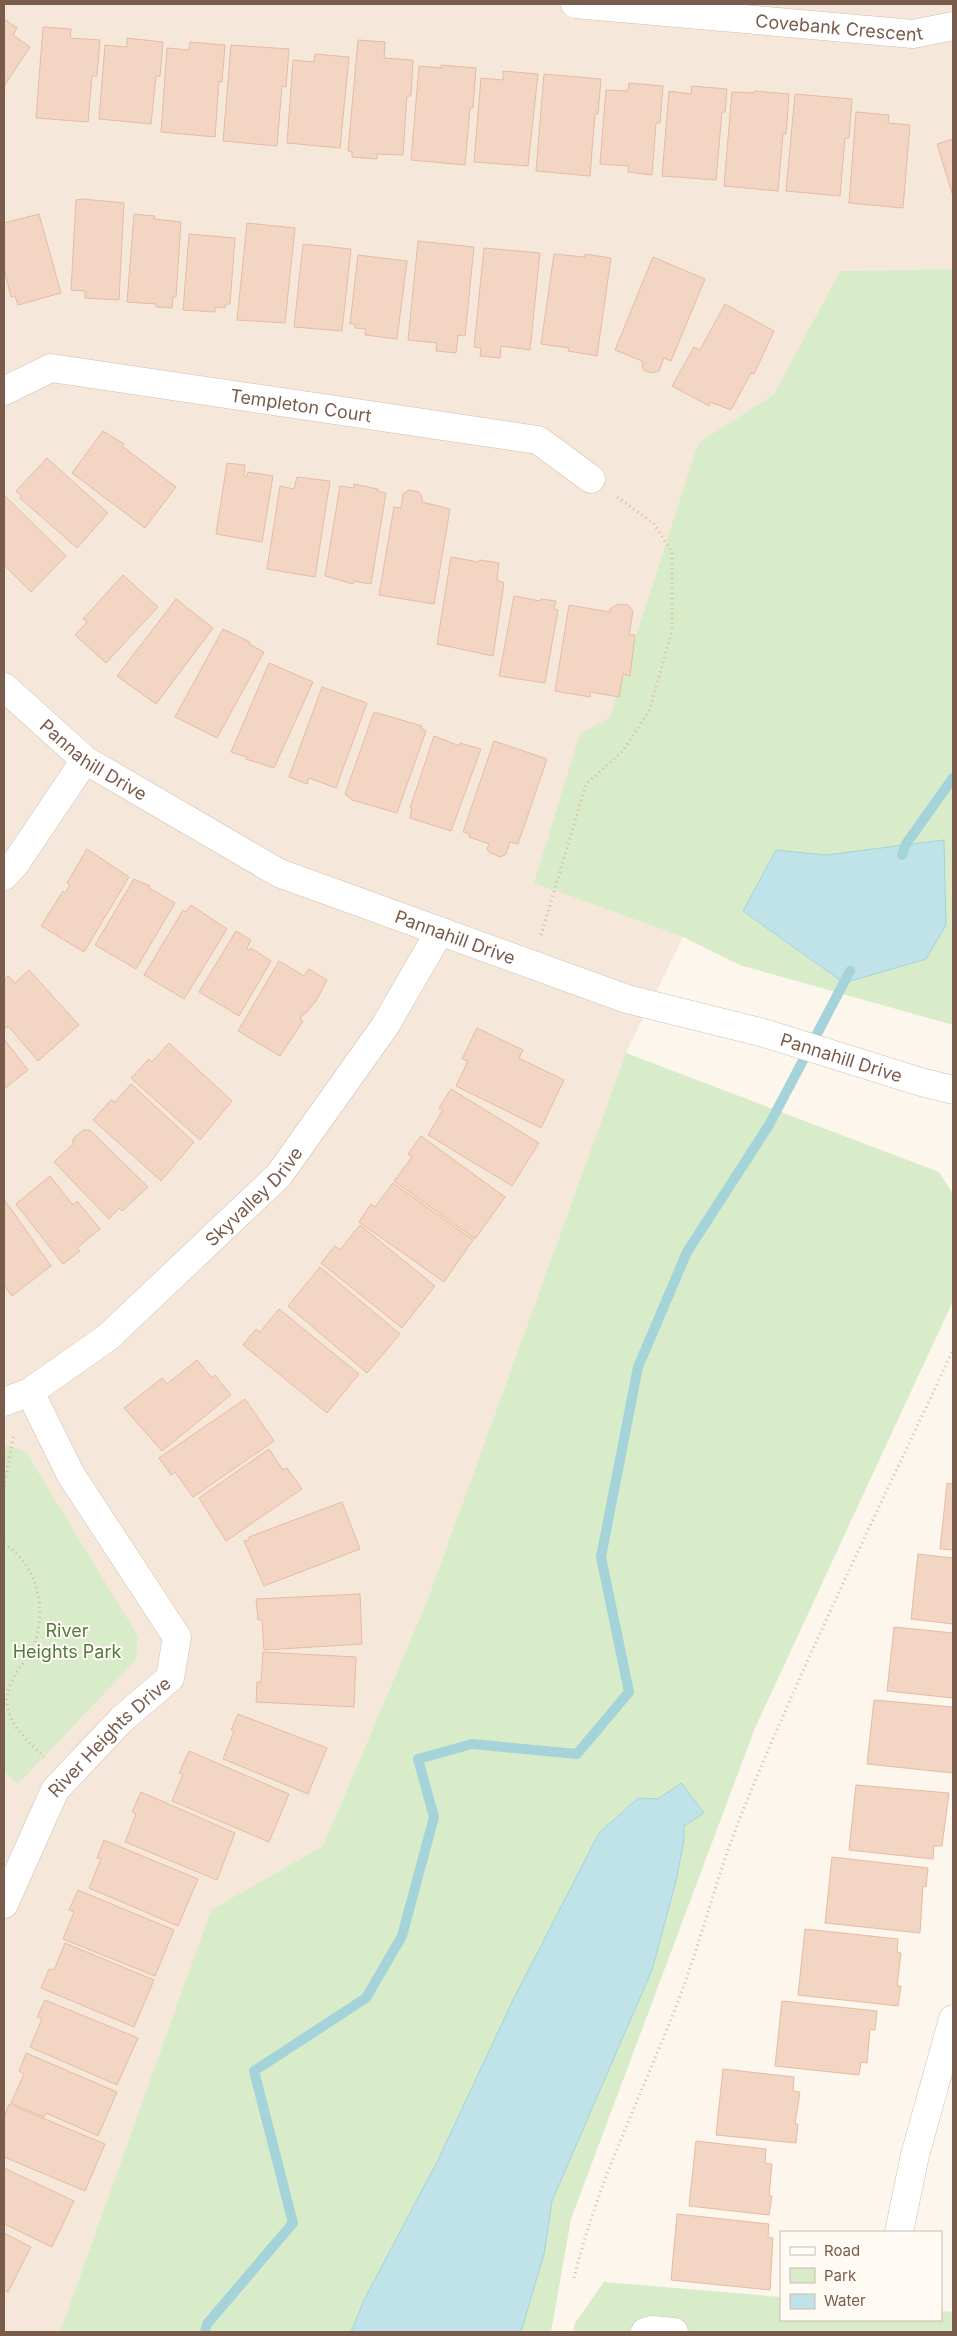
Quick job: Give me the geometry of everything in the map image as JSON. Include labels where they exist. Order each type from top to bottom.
[{"type":"street","name":"Covebank Crescent","points":[[575,4],[913,34],[953,26]]},
{"type":"street","name":"Templeton Court","points":[[4,391],[51,368],[538,440],[591,479]]},
{"type":"street","name":"Pannahill Drive","points":[[4,687],[85,760],[279,873],[627,999],[764,1033],[921,1082],[953,1090]]},
{"type":"street","points":[[4,876],[85,760]]},
{"type":"street","name":"Skyvalley Drive","points":[[4,1402],[30,1392],[108,1337],[279,1174],[385,1026],[440,931]]},
{"type":"street","name":"River Heights Drive","points":[[4,1904],[55,1790],[122,1719],[170,1678],[177,1637],[71,1475],[30,1392]]},
{"type":"street","points":[[899,2231],[914,2155],[953,2019]]},
{"type":"street","points":[[645,2332],[652,2330],[674,2332]]},
{"type":"path","points":[[532,964],[586,784],[623,751],[650,710],[672,630],[672,552],[654,524],[591,479]]},
{"type":"path","points":[[574,2278],[582,2246],[618,2144],[676,2008],[739,1820],[786,1708],[953,1350]]},
{"type":"path","points":[[4,1544],[16,1551],[28,1566],[36,1584],[40,1611],[36,1639],[23,1664],[13,1676],[7,1692],[8,1707],[13,1723],[22,1736],[66,1779]]},
{"type":"shaded area","points":[[4,4],[953,4],[953,269],[840,271],[774,394],[698,443],[610,717],[534,883],[683,937],[626,1053],[427,1601],[323,1846],[211,1911],[60,2332],[4,2332]]},
{"type":"green space","points":[[953,269],[953,1025],[740,965],[683,937],[534,883],[580,734],[610,717],[698,443],[774,394],[840,271]]},
{"type":"green space","points":[[626,1053],[939,1172],[953,1194],[953,1301],[755,1728],[571,2219],[551,2332],[60,2332],[211,1910],[323,1846],[427,1601]]},
{"type":"green space","name":"River Heights Park","points":[[4,1446],[17,1448],[27,1454],[138,1636],[136,1660],[18,1784],[4,1772]]},
{"type":"green space","points":[[604,2282],[780,2297],[780,2321],[942,2321],[942,2311],[953,2312],[953,2332],[573,2332],[575,2323]]},
{"type":"water","points":[[944,840],[946,925],[926,959],[844,983],[743,911],[776,850],[826,855]]},
{"type":"water","points":[[681,1783],[704,1813],[684,1826],[684,1839],[677,1877],[652,1970],[552,2201],[544,2254],[521,2332],[351,2332],[364,2300],[438,2160],[512,2002],[599,1833],[638,1798],[658,1799]]},
{"type":"building","points":[[4,19],[17,28],[13,35],[30,47],[4,86]]},
{"type":"building","points":[[43,27],[71,29],[70,38],[100,40],[97,76],[92,76],[88,122],[36,118]]},
{"type":"building","points":[[127,38],[163,42],[160,76],[156,76],[151,124],[99,119],[105,45],[127,47]]},
{"type":"building","points":[[358,40],[385,42],[384,58],[413,60],[411,96],[407,96],[403,155],[377,154],[377,159],[352,157],[352,152],[348,151]]},
{"type":"building","points":[[190,42],[225,45],[222,82],[219,81],[215,137],[161,132],[167,48],[189,50]]},
{"type":"building","points":[[231,45],[289,49],[286,87],[282,86],[277,146],[223,141]]},
{"type":"building","points":[[315,54],[349,57],[340,148],[287,143],[293,60],[314,62]]},
{"type":"building","points":[[441,65],[476,68],[473,108],[470,108],[465,165],[411,160],[419,66],[441,68]]},
{"type":"building","points":[[503,71],[538,74],[528,166],[474,162],[481,78],[503,80]]},
{"type":"building","points":[[544,74],[601,79],[598,114],[595,114],[590,176],[536,171]]},
{"type":"building","points":[[629,83],[663,86],[660,123],[656,123],[652,175],[628,172],[629,166],[600,164],[606,90],[628,91]]},
{"type":"building","points":[[692,86],[727,89],[725,112],[722,112],[716,180],[662,176],[669,91],[691,94]]},
{"type":"building","points":[[754,91],[789,94],[786,134],[783,134],[778,191],[724,186],[732,92],[754,93]]},
{"type":"building","points":[[795,94],[852,99],[849,138],[845,138],[840,196],[786,191]]},
{"type":"building","points":[[856,112],[889,115],[888,123],[910,125],[903,208],[849,203]]},
{"type":"building","points":[[953,139],[953,196],[937,144]]},
{"type":"building","points":[[76,200],[124,203],[119,300],[85,298],[85,291],[71,290]]},
{"type":"building","points":[[39,214],[61,293],[18,305],[15,296],[11,297],[4,269],[4,223]]},
{"type":"building","points":[[134,214],[155,216],[154,219],[181,222],[176,297],[173,297],[172,308],[156,307],[156,304],[127,302]]},
{"type":"building","points":[[247,223],[295,228],[285,323],[237,320]]},
{"type":"building","points":[[189,234],[235,238],[230,304],[226,304],[225,308],[215,307],[215,312],[183,310]]},
{"type":"building","points":[[418,241],[474,247],[465,336],[458,335],[456,353],[436,351],[437,343],[408,340]]},
{"type":"building","points":[[303,244],[351,249],[342,331],[294,327]]},
{"type":"building","points":[[484,248],[540,253],[530,350],[501,346],[500,358],[480,356],[481,348],[474,347]]},
{"type":"building","points":[[554,254],[585,257],[585,254],[611,258],[597,356],[568,351],[569,348],[541,344]]},
{"type":"building","points":[[358,255],[407,261],[397,339],[365,335],[366,329],[355,328],[355,324],[350,324]]},
{"type":"building","points":[[653,257],[705,279],[671,361],[664,358],[659,371],[652,373],[643,370],[642,361],[615,350]]},
{"type":"building","points":[[725,304],[774,331],[754,374],[751,373],[731,410],[710,402],[709,406],[672,386],[694,347],[700,350]]},
{"type":"building","points":[[103,431],[124,444],[122,446],[176,487],[145,528],[72,473]]},
{"type":"building","points":[[47,458],[108,513],[77,548],[20,498],[22,496],[16,491]]},
{"type":"building","points":[[227,463],[245,465],[244,476],[247,477],[248,472],[273,476],[262,542],[216,534]]},
{"type":"building","points":[[297,477],[330,481],[315,577],[267,569],[280,486],[294,489]]},
{"type":"building","points":[[354,484],[378,489],[377,491],[386,493],[371,584],[353,581],[353,584],[325,576],[340,486],[354,488]]},
{"type":"building","points":[[409,490],[419,492],[422,502],[450,509],[434,604],[379,595],[394,507],[401,508],[403,494]]},
{"type":"building","points":[[4,495],[66,556],[31,592],[4,565]]},
{"type":"building","points":[[451,557],[499,563],[497,580],[504,583],[493,656],[437,644]]},
{"type":"building","points":[[123,575],[158,607],[106,663],[75,635],[87,622],[83,619]]},
{"type":"building","points":[[514,596],[540,601],[541,599],[556,601],[554,609],[558,610],[545,683],[499,676]]},
{"type":"building","points":[[176,599],[213,628],[156,704],[117,676]]},
{"type":"building","points":[[618,604],[628,605],[633,611],[629,635],[635,635],[630,676],[623,674],[619,697],[590,692],[590,697],[555,691],[569,605],[610,612],[610,609]]},
{"type":"building","points":[[223,629],[250,642],[249,644],[264,652],[217,738],[175,717]]},
{"type":"building","points":[[269,663],[313,682],[274,768],[231,752]]},
{"type":"building","points":[[322,687],[367,703],[336,788],[309,778],[307,784],[289,777]]},
{"type":"building","points":[[374,712],[422,726],[421,728],[426,731],[397,813],[352,800],[345,794]]},
{"type":"building","points":[[434,736],[460,746],[460,743],[481,749],[451,831],[410,818],[412,808],[410,808]]},
{"type":"building","points":[[494,741],[547,759],[518,844],[510,842],[506,854],[501,857],[490,853],[487,849],[489,844],[469,837],[470,834],[463,832]]},
{"type":"building","points":[[87,849],[129,877],[84,952],[41,926],[63,891],[65,893],[70,885],[67,883]]},
{"type":"building","points":[[134,879],[150,886],[149,888],[175,903],[136,969],[95,945]]},
{"type":"building","points":[[191,905],[227,929],[184,999],[144,975],[183,910],[186,912]]},
{"type":"building","points":[[236,931],[251,940],[247,948],[249,950],[251,948],[271,961],[239,1016],[199,992]]},
{"type":"building","points":[[279,961],[304,976],[309,969],[327,980],[316,1001],[300,1019],[303,1021],[280,1056],[238,1031]]},
{"type":"building","points":[[29,970],[79,1025],[38,1061],[8,1026],[6,1028],[4,1025],[4,980],[8,976],[15,983]]},
{"type":"building","points":[[477,1028],[523,1050],[519,1058],[564,1080],[541,1128],[456,1086],[468,1061],[462,1059]]},
{"type":"building","points":[[4,1039],[28,1070],[4,1089]]},
{"type":"building","points":[[169,1043],[232,1101],[200,1140],[131,1078],[149,1059],[152,1062]]},
{"type":"building","points":[[131,1084],[194,1142],[161,1181],[93,1120],[111,1100],[115,1102]]},
{"type":"building","points":[[451,1089],[539,1143],[512,1186],[428,1135],[443,1110],[439,1108]]},
{"type":"building","points":[[83,1130],[90,1130],[148,1187],[122,1211],[119,1208],[109,1219],[54,1162],[73,1144],[73,1139]]},
{"type":"building","points":[[421,1136],[505,1197],[475,1239],[394,1181],[412,1157],[408,1154]]},
{"type":"building","points":[[50,1176],[73,1205],[77,1201],[100,1229],[77,1248],[80,1251],[63,1264],[16,1204]]},
{"type":"building","points":[[393,1183],[473,1240],[444,1282],[359,1222],[371,1204],[375,1207]]},
{"type":"building","points":[[4,1199],[51,1266],[12,1296],[4,1285]]},
{"type":"building","points":[[360,1225],[435,1286],[402,1328],[321,1263],[335,1246],[340,1250]]},
{"type":"building","points":[[320,1267],[400,1334],[367,1373],[288,1306]]},
{"type":"building","points":[[279,1309],[359,1374],[327,1413],[243,1345],[256,1329],[260,1332]]},
{"type":"building","points":[[197,1360],[212,1378],[215,1375],[231,1395],[162,1451],[124,1408],[162,1378],[167,1384]]},
{"type":"building","points":[[245,1399],[274,1441],[193,1497],[175,1472],[171,1475],[159,1458]]},
{"type":"building","points":[[269,1449],[283,1470],[287,1468],[302,1489],[226,1541],[199,1498]]},
{"type":"building","points":[[947,1483],[953,1484],[953,1550],[940,1549]]},
{"type":"building","points":[[342,1502],[360,1549],[264,1586],[244,1541],[249,1540],[249,1537]]},
{"type":"building","points":[[918,1554],[953,1558],[953,1624],[911,1619]]},
{"type":"building","points":[[360,1594],[362,1644],[264,1650],[262,1620],[258,1620],[256,1599]]},
{"type":"building","points":[[894,1627],[953,1633],[953,1698],[887,1691]]},
{"type":"building","points":[[263,1652],[356,1657],[354,1707],[256,1702],[257,1682],[261,1682]]},
{"type":"building","points":[[874,1700],[953,1707],[953,1773],[867,1764]]},
{"type":"building","points":[[238,1714],[327,1748],[308,1794],[223,1759],[234,1731],[231,1730]]},
{"type":"building","points":[[189,1751],[289,1794],[269,1842],[172,1801],[183,1774],[179,1773]]},
{"type":"building","points":[[856,1785],[949,1793],[942,1846],[934,1846],[933,1859],[849,1850]]},
{"type":"building","points":[[141,1792],[235,1833],[217,1880],[125,1842],[136,1814],[132,1812]]},
{"type":"building","points":[[104,1840],[198,1879],[178,1926],[89,1888],[101,1859],[97,1858]]},
{"type":"building","points":[[832,1857],[928,1868],[926,1887],[923,1886],[920,1933],[825,1923]]},
{"type":"building","points":[[78,1890],[174,1930],[155,1976],[63,1939],[74,1912],[69,1910]]},
{"type":"building","points":[[805,1929],[898,1939],[897,1952],[901,1953],[897,1986],[901,1986],[898,2006],[798,1995]]},
{"type":"building","points":[[65,1943],[154,1980],[134,2027],[41,1988],[49,1969],[54,1970]]},
{"type":"building","points":[[45,2000],[138,2038],[117,2085],[30,2047],[42,2019],[37,2017]]},
{"type":"building","points":[[782,2001],[877,2011],[875,2030],[870,2029],[867,2063],[861,2062],[859,2075],[775,2066]]},
{"type":"building","points":[[26,2053],[117,2092],[98,2136],[46,2113],[44,2117],[11,2103],[24,2074],[19,2071]]},
{"type":"building","points":[[723,2069],[794,2077],[793,2091],[800,2092],[795,2124],[798,2124],[796,2143],[716,2135]]},
{"type":"building","points":[[9,2104],[105,2144],[85,2191],[4,2157],[4,2118]]},
{"type":"building","points":[[696,2141],[766,2149],[765,2163],[772,2164],[769,2196],[772,2196],[769,2215],[689,2206]]},
{"type":"building","points":[[4,2168],[74,2201],[52,2247],[4,2224]]},
{"type":"building","points":[[677,2214],[769,2224],[768,2237],[773,2238],[770,2290],[671,2280]]},
{"type":"building","points":[[4,2233],[31,2247],[8,2292],[4,2290]]},
{"type":"waterway","points":[[902,855],[906,844],[953,778]]},
{"type":"waterway","points":[[205,2332],[207,2324],[293,2223],[254,2071],[366,1998],[402,1936],[434,1817],[418,1759],[472,1744],[577,1754],[629,1692],[601,1557],[638,1367],[687,1252],[769,1125],[850,971]]}]
